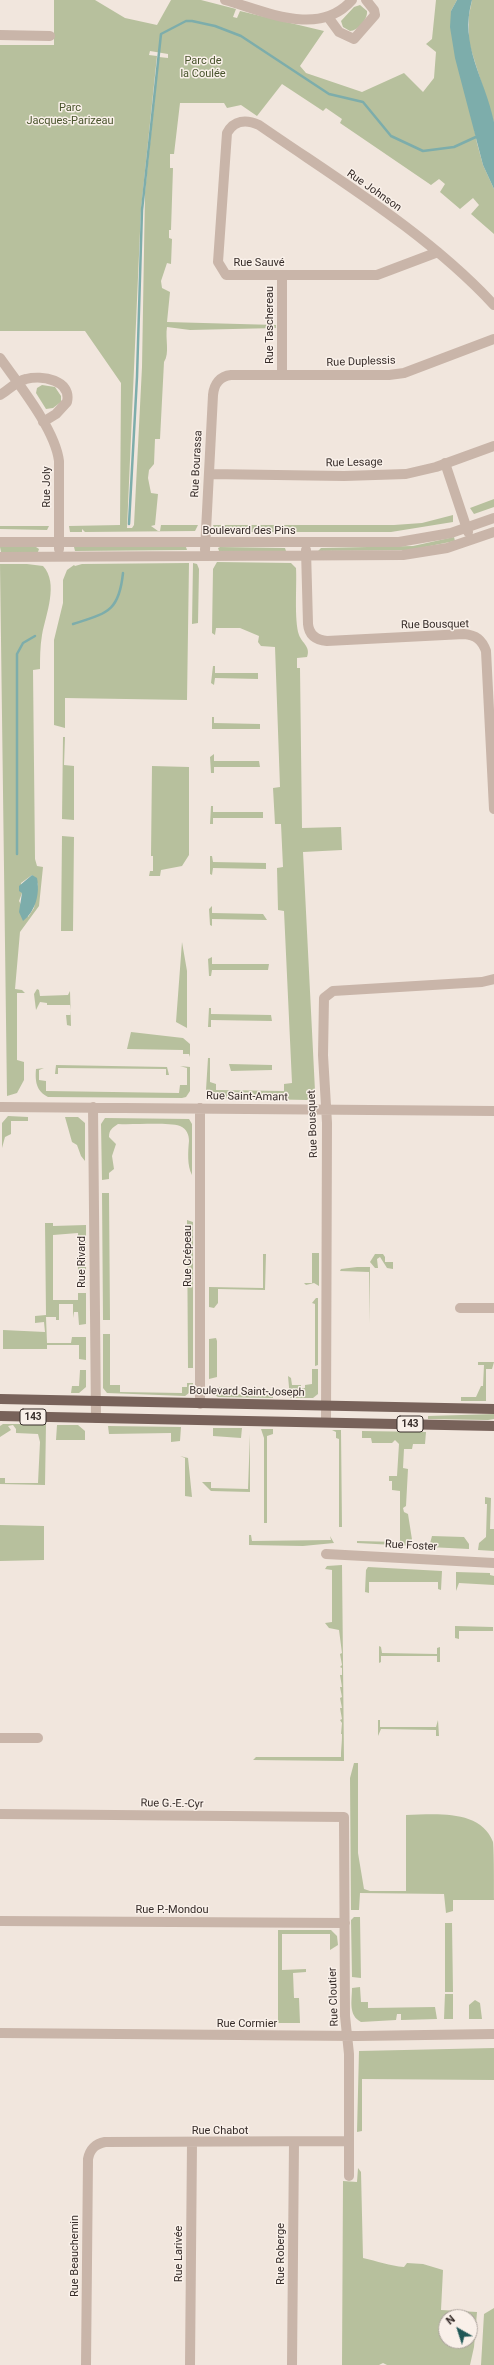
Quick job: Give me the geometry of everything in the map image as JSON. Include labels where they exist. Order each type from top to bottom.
[{"type":"main road","name":"Boulevard Saint-Joseph","points":[[0,1399],[494,1409]]},
{"type":"main road","name":"143","points":[[0,1416],[494,1426]]},
{"type":"street","points":[[225,0],[302,20],[315,20],[328,17],[339,11],[352,0]]},
{"type":"street","points":[[328,17],[339,32],[354,39],[375,15],[374,10],[366,0]]},
{"type":"street","points":[[0,35],[50,36]]},
{"type":"street","name":"Rue Johnson","points":[[229,128],[242,121],[259,125],[438,252],[457,267],[494,305]]},
{"type":"street","name":"Rue Sauvé","points":[[229,128],[226,139],[219,266],[222,272],[230,276],[377,275],[438,252]]},
{"type":"street","name":"Rue Taschereau","points":[[282,275],[282,375]]},
{"type":"street","name":"Rue Duplessis","points":[[223,377],[396,374],[494,339]]},
{"type":"street","name":"Rue Joly","points":[[0,358],[55,442],[59,461],[59,557]]},
{"type":"street","name":"Rue Bourassa","points":[[204,556],[213,391],[216,383],[223,377]]},
{"type":"street","points":[[0,395],[17,383],[30,378],[44,378],[57,381],[65,389],[68,399],[66,405],[43,422]]},
{"type":"street","name":"Rue Lesage","points":[[209,474],[398,474],[415,472],[494,446]]},
{"type":"street","points":[[445,463],[471,540]]},
{"type":"street","name":"Boulevard des Pins","points":[[0,542],[399,542],[432,537],[467,528],[494,518]]},
{"type":"street","points":[[0,557],[306,557],[414,554],[439,550],[494,532]]},
{"type":"street","name":"Rue Bousquet","points":[[306,543],[308,624],[310,632],[317,639],[327,641],[464,634],[472,635],[478,639],[486,651],[494,809]]},
{"type":"street","name":"Rue Bousquet","points":[[326,1422],[326,1110],[322,1006],[327,993],[337,990],[482,982],[494,979]]},
{"type":"street","name":"Rue Saint-Amant","points":[[0,1107],[494,1111]]},
{"type":"street","name":"Rue Rivard","points":[[93,1107],[96,1418]]},
{"type":"street","name":"Rue Crépeau","points":[[200,1108],[200,1404]]},
{"type":"street","points":[[460,1308],[494,1308]]},
{"type":"street","name":"Rue Foster","points":[[326,1554],[494,1563]]},
{"type":"street","points":[[0,1738],[38,1738]]},
{"type":"street","name":"Rue G.-E.-Cyr","points":[[0,1814],[344,1817]]},
{"type":"street","name":"Rue Cloutier","points":[[344,1817],[345,2016],[348,2036],[349,2176]]},
{"type":"street","name":"Rue P.-Mondou","points":[[0,1921],[344,1923]]},
{"type":"street","name":"Rue Cormier","points":[[0,2034],[348,2036],[494,2034]]},
{"type":"street","name":"Rue Chabot","points":[[93,2148],[105,2142],[294,2143],[348,2141]]},
{"type":"street","name":"Rue Larivée","points":[[190,2365],[192,2143]]},
{"type":"street","name":"Rue Roberge","points":[[292,2365],[294,2143]]},
{"type":"street","name":"Rue Beauchemin","points":[[86,2365],[88,2159],[93,2148]]},
{"type":"green space","points":[[54,0],[95,0],[125,18],[157,25],[171,0],[201,0],[236,9],[233,17],[237,18],[240,11],[324,31],[300,66],[306,73],[362,92],[404,73],[423,92],[434,78],[436,52],[426,44],[432,39],[436,0],[457,0],[451,11],[477,143],[483,165],[494,189],[494,234],[471,214],[479,205],[473,198],[460,209],[440,192],[445,184],[439,179],[431,185],[340,123],[342,119],[326,108],[323,111],[282,84],[257,116],[241,105],[227,108],[224,103],[180,103],[174,154],[170,154],[170,168],[173,168],[171,230],[169,230],[169,238],[172,239],[171,264],[167,263],[161,281],[162,288],[170,292],[167,322],[276,325],[276,328],[190,330],[167,327],[167,354],[164,362],[160,439],[155,439],[154,464],[149,470],[148,478],[151,493],[158,494],[155,525],[151,526],[160,531],[161,525],[198,525],[195,531],[85,532],[82,529],[82,532],[70,532],[69,526],[120,525],[121,383],[85,331],[0,331],[0,45],[54,45]],"holes":[[[150,51],[168,54],[168,58],[159,57],[145,192],[142,367],[134,525],[132,528],[127,528],[141,209],[157,56],[149,55]]]},
{"type":"green space","points":[[472,0],[494,0],[494,123],[469,43],[469,15]]},
{"type":"green space","points":[[360,5],[367,11],[366,18],[359,27],[350,31],[343,27],[341,21],[354,7]]},
{"type":"green space","points":[[42,385],[55,387],[61,396],[61,402],[53,408],[46,409],[36,393],[37,388]]},
{"type":"green space","points":[[494,499],[494,507],[474,514],[470,508]]},
{"type":"green space","points":[[453,515],[453,522],[391,532],[216,532],[213,525],[394,525],[422,523]]},
{"type":"green space","points":[[0,526],[49,526],[47,530],[0,529]]},
{"type":"green space","points":[[454,537],[455,541],[410,550],[318,551],[321,548],[413,546]]},
{"type":"green space","points":[[0,547],[36,547],[39,549],[38,552],[1,552]]},
{"type":"green space","points":[[74,547],[186,547],[187,550],[75,551]]},
{"type":"green space","points":[[218,548],[285,548],[286,551],[219,551]]},
{"type":"green space","points":[[217,562],[291,563],[296,568],[297,629],[300,638],[308,650],[307,657],[297,658],[297,668],[300,668],[302,828],[341,827],[342,850],[303,852],[315,1091],[314,1096],[307,1100],[210,1098],[206,1090],[208,1058],[210,1058],[210,1082],[216,1084],[216,1090],[284,1091],[284,1084],[292,1083],[284,911],[278,910],[277,868],[283,867],[281,824],[275,824],[273,788],[280,787],[275,647],[261,646],[258,642],[259,636],[240,628],[216,628],[215,635],[212,633],[213,569]]},
{"type":"green space","points":[[189,563],[187,700],[65,698],[65,728],[54,725],[54,640],[63,603],[63,580],[67,570],[74,565],[82,564]]},
{"type":"green space","points":[[193,563],[197,564],[199,569],[198,623],[192,624]]},
{"type":"green space","points":[[0,564],[27,564],[43,566],[48,573],[51,590],[41,639],[40,669],[33,670],[35,859],[37,866],[43,867],[39,906],[20,932],[15,989],[22,990],[25,993],[17,993],[17,1060],[24,1062],[24,1080],[17,1093],[7,1096]],"holes":[[[32,875],[38,884],[34,908],[28,917],[19,901],[22,893],[21,883]]]},
{"type":"green space","points":[[213,666],[215,666],[215,673],[258,673],[258,679],[215,678],[214,685],[211,683]]},
{"type":"green space","points":[[212,717],[214,717],[214,723],[260,724],[260,729],[212,729]]},
{"type":"green space","points":[[63,737],[65,737],[64,765],[74,766],[74,820],[62,819]]},
{"type":"green space","points":[[214,754],[214,761],[259,761],[260,767],[214,767],[214,773],[211,773],[210,757]]},
{"type":"green space","points":[[152,766],[189,767],[189,855],[182,866],[161,870],[160,876],[149,876],[150,871],[153,871],[153,856],[151,856]]},
{"type":"green space","points":[[211,806],[213,806],[213,812],[263,812],[263,818],[213,818],[213,824],[210,824]]},
{"type":"green space","points":[[62,836],[74,837],[73,931],[61,931]]},
{"type":"green space","points":[[210,856],[212,856],[213,862],[266,863],[266,869],[213,868],[212,875],[210,874]]},
{"type":"green space","points":[[212,906],[212,913],[263,914],[267,920],[212,919],[212,926],[210,925],[209,909]]},
{"type":"green space","points":[[182,942],[187,971],[187,1028],[176,1022]]},
{"type":"green space","points":[[212,957],[212,964],[269,964],[268,970],[212,970],[211,976],[209,976],[208,959]]},
{"type":"green space","points":[[37,989],[39,990],[40,996],[68,995],[70,991],[71,1011],[70,1005],[47,1005],[47,1003],[40,1002],[36,1010],[34,994]]},
{"type":"green space","points":[[209,1008],[211,1008],[211,1014],[271,1015],[272,1021],[211,1020],[211,1027],[208,1027]]},
{"type":"green space","points":[[66,1015],[71,1015],[71,1026],[67,1025]]},
{"type":"green space","points":[[131,1032],[183,1038],[190,1044],[190,1057],[189,1054],[183,1054],[183,1050],[127,1049]]},
{"type":"green space","points":[[229,1064],[272,1065],[272,1070],[231,1071]]},
{"type":"green space","points":[[56,1065],[167,1067],[169,1075],[166,1075],[166,1069],[58,1068],[58,1074],[55,1074]]},
{"type":"green space","points":[[180,1066],[190,1067],[190,1091],[186,1097],[182,1098],[48,1097],[39,1089],[36,1078],[36,1069],[44,1068],[39,1070],[39,1080],[46,1081],[46,1091],[179,1093],[180,1085],[187,1085],[187,1068]]},
{"type":"green space","points":[[8,1116],[28,1117],[28,1121],[11,1121],[11,1134],[5,1137],[2,1148],[2,1123]]},
{"type":"green space","points":[[65,1117],[78,1117],[85,1123],[85,1161],[81,1156],[77,1145],[72,1142]]},
{"type":"green space","points":[[105,1118],[189,1119],[192,1124],[192,1175],[190,1171],[188,1154],[189,1137],[186,1130],[182,1127],[167,1124],[118,1124],[111,1129],[109,1135],[109,1137],[116,1144],[112,1156],[114,1169],[109,1173],[109,1179],[102,1180],[101,1124]]},
{"type":"green space","points":[[102,1193],[109,1193],[110,1320],[103,1320]]},
{"type":"green space","points":[[187,1220],[193,1222],[193,1368],[188,1368]]},
{"type":"green space","points":[[45,1223],[53,1223],[53,1226],[86,1225],[86,1244],[78,1244],[78,1233],[53,1235],[53,1300],[78,1300],[78,1293],[86,1293],[86,1324],[79,1325],[78,1312],[74,1312],[73,1318],[73,1304],[59,1304],[59,1320],[56,1320],[56,1317],[46,1317],[47,1343],[71,1343],[72,1337],[86,1337],[86,1360],[79,1359],[79,1345],[47,1345],[47,1349],[3,1349],[3,1330],[45,1332],[44,1322],[35,1323],[35,1316],[46,1315]]},
{"type":"green space","points":[[78,1253],[86,1253],[86,1284],[78,1284]]},
{"type":"green space","points":[[312,1253],[319,1253],[319,1286],[314,1283],[306,1285],[304,1283],[312,1283]]},
{"type":"green space","points":[[263,1254],[266,1254],[265,1290],[218,1289],[218,1303],[214,1308],[209,1307],[209,1287],[263,1288]]},
{"type":"green space","points":[[375,1254],[383,1254],[385,1257],[385,1262],[393,1262],[393,1269],[387,1268],[380,1257],[377,1259],[378,1268],[375,1268],[370,1262]]},
{"type":"green space","points":[[370,1267],[369,1324],[369,1272],[340,1271],[341,1269]]},
{"type":"green space","points":[[316,1298],[318,1298],[318,1365],[315,1366],[315,1304],[312,1303]]},
{"type":"green space","points":[[103,1334],[110,1334],[110,1385],[120,1385],[120,1392],[182,1393],[182,1387],[187,1387],[187,1383],[193,1383],[193,1390],[185,1396],[107,1393],[103,1388]]},
{"type":"green space","points":[[216,1338],[217,1377],[209,1379],[209,1339]]},
{"type":"green space","points":[[478,1362],[494,1362],[492,1369],[486,1369],[486,1401],[461,1401],[461,1397],[476,1397],[481,1386],[483,1386],[484,1365],[478,1365]]},
{"type":"green space","points":[[312,1369],[318,1369],[318,1394],[313,1398],[290,1398],[288,1376],[291,1378],[292,1385],[301,1385],[301,1388],[305,1388],[305,1385],[312,1384]]},
{"type":"green space","points":[[80,1370],[86,1370],[86,1387],[79,1393],[71,1393],[72,1386],[79,1386]]},
{"type":"green space","points":[[209,1387],[225,1387],[226,1394],[273,1395],[273,1398],[218,1397],[209,1391]]},
{"type":"green space","points":[[494,1414],[494,1419],[488,1420],[428,1419],[428,1416]]},
{"type":"green space","points":[[3,1424],[46,1424],[45,1485],[0,1484],[0,1478],[5,1478],[5,1483],[38,1483],[40,1442],[38,1434],[16,1433],[16,1429],[13,1425],[8,1426],[11,1430],[0,1437],[0,1426]]},
{"type":"green space","points":[[57,1425],[78,1425],[85,1431],[85,1440],[56,1440]]},
{"type":"green space","points":[[108,1426],[181,1427],[180,1441],[171,1442],[171,1433],[109,1434]]},
{"type":"green space","points":[[213,1428],[242,1428],[241,1438],[213,1436]]},
{"type":"green space","points":[[261,1429],[273,1429],[273,1434],[267,1436],[267,1523],[264,1523],[264,1438]]},
{"type":"green space","points":[[332,1430],[341,1430],[342,1527],[339,1527],[339,1439],[336,1438],[336,1432]]},
{"type":"green space","points":[[362,1431],[426,1432],[425,1444],[413,1444],[412,1449],[404,1449],[403,1468],[408,1469],[406,1506],[403,1508],[404,1512],[408,1514],[413,1546],[357,1543],[357,1541],[400,1542],[400,1491],[392,1490],[392,1481],[389,1481],[389,1476],[397,1476],[399,1444],[395,1440],[392,1443],[372,1443],[371,1438],[362,1438]]},
{"type":"green space","points":[[250,1434],[250,1492],[211,1491],[202,1482],[211,1482],[211,1488],[248,1489]]},
{"type":"green space","points":[[180,1456],[188,1458],[192,1497],[185,1496],[185,1458]]},
{"type":"green space","points":[[485,1497],[491,1498],[490,1529],[494,1529],[494,1551],[478,1550],[479,1543],[486,1537],[487,1504],[485,1504]]},
{"type":"green space","points":[[0,1525],[44,1526],[44,1560],[0,1561]]},
{"type":"green space","points":[[249,1535],[251,1535],[252,1541],[331,1540],[330,1536],[334,1543],[303,1546],[249,1545]]},
{"type":"green space","points":[[432,1536],[464,1537],[469,1544],[469,1549],[429,1547]]},
{"type":"green space","points":[[342,1565],[344,1761],[253,1760],[256,1757],[341,1757],[342,1723],[340,1720],[342,1719],[340,1708],[342,1708],[340,1698],[342,1697],[340,1687],[342,1687],[340,1675],[342,1675],[342,1668],[340,1667],[342,1665],[340,1654],[342,1653],[339,1630],[329,1628],[325,1623],[332,1622],[332,1570],[325,1569],[327,1566]]},
{"type":"green space","points":[[368,1567],[442,1571],[441,1590],[438,1589],[438,1582],[369,1582],[369,1593],[365,1592],[366,1570]]},
{"type":"green space","points":[[456,1572],[490,1573],[490,1575],[494,1576],[494,1585],[459,1583],[456,1591]]},
{"type":"green space","points":[[455,1626],[493,1627],[493,1631],[459,1631],[459,1639],[455,1638]]},
{"type":"green space","points":[[379,1646],[381,1647],[382,1653],[437,1654],[437,1648],[440,1647],[440,1662],[437,1662],[437,1656],[381,1656],[381,1662],[379,1663]]},
{"type":"green space","points":[[378,1720],[380,1720],[380,1727],[436,1727],[438,1720],[439,1736],[436,1736],[436,1730],[381,1729],[378,1736]]},
{"type":"green space","points":[[354,1763],[358,1763],[358,1853],[364,1889],[370,1891],[406,1891],[406,1815],[443,1814],[468,1819],[487,1831],[493,1842],[494,1900],[453,1900],[453,1911],[446,1913],[444,1894],[360,1893],[359,1910],[351,1910],[350,1778]]},
{"type":"green space","points":[[354,1917],[360,1917],[361,1978],[352,1977],[351,1920]]},
{"type":"green space","points":[[445,1923],[452,1923],[453,1992],[445,1992]]},
{"type":"green space","points":[[278,1930],[331,1930],[337,1936],[338,1945],[330,1950],[330,1934],[282,1934],[282,1970],[306,1969],[306,1972],[293,1973],[294,1998],[299,1998],[300,2023],[278,2023]]},
{"type":"green space","points":[[360,1987],[361,2002],[368,2002],[368,2008],[435,2007],[437,2019],[401,2020],[401,2014],[397,2014],[396,2020],[361,2022],[354,2016],[351,2003],[352,1988]]},
{"type":"green space","points":[[445,1994],[453,1994],[453,2019],[444,2019]]},
{"type":"green space","points":[[475,2000],[480,2003],[482,2019],[469,2019],[469,2005]]},
{"type":"green space","points":[[494,2048],[494,2080],[362,2079],[362,2131],[357,2132],[359,2051]]},
{"type":"green space","points":[[358,2168],[361,2172],[363,2258],[389,2265],[404,2267],[407,2263],[423,2264],[443,2270],[441,2309],[438,2309],[438,2349],[474,2349],[470,2365],[387,2365],[383,2363],[379,2365],[342,2365],[343,2181],[357,2182]]},
{"type":"green space","points":[[494,2308],[494,2365],[481,2365],[484,2314]]},
{"type":"water","points":[[457,0],[472,0],[469,17],[471,47],[494,122],[494,189],[483,165],[455,58],[450,27],[451,11]]},
{"type":"water","points":[[32,875],[37,878],[37,896],[34,907],[23,921],[19,912],[22,893],[19,891],[19,886]]},
{"type":"waterway","points":[[129,524],[137,377],[142,210],[161,34],[186,21],[192,21],[215,26],[241,36],[329,94],[363,102],[391,136],[423,151],[454,147],[478,136]]},
{"type":"waterway","points":[[73,624],[95,617],[109,609],[118,596],[123,573]]},
{"type":"waterway","points":[[17,854],[17,654],[23,643],[35,636]]},
{"type":"park label","name":"Parc de la Coulée","points":[[203,67]]},
{"type":"park label","name":"Parc Jacques-Parizeau","points":[[70,114]]}]
